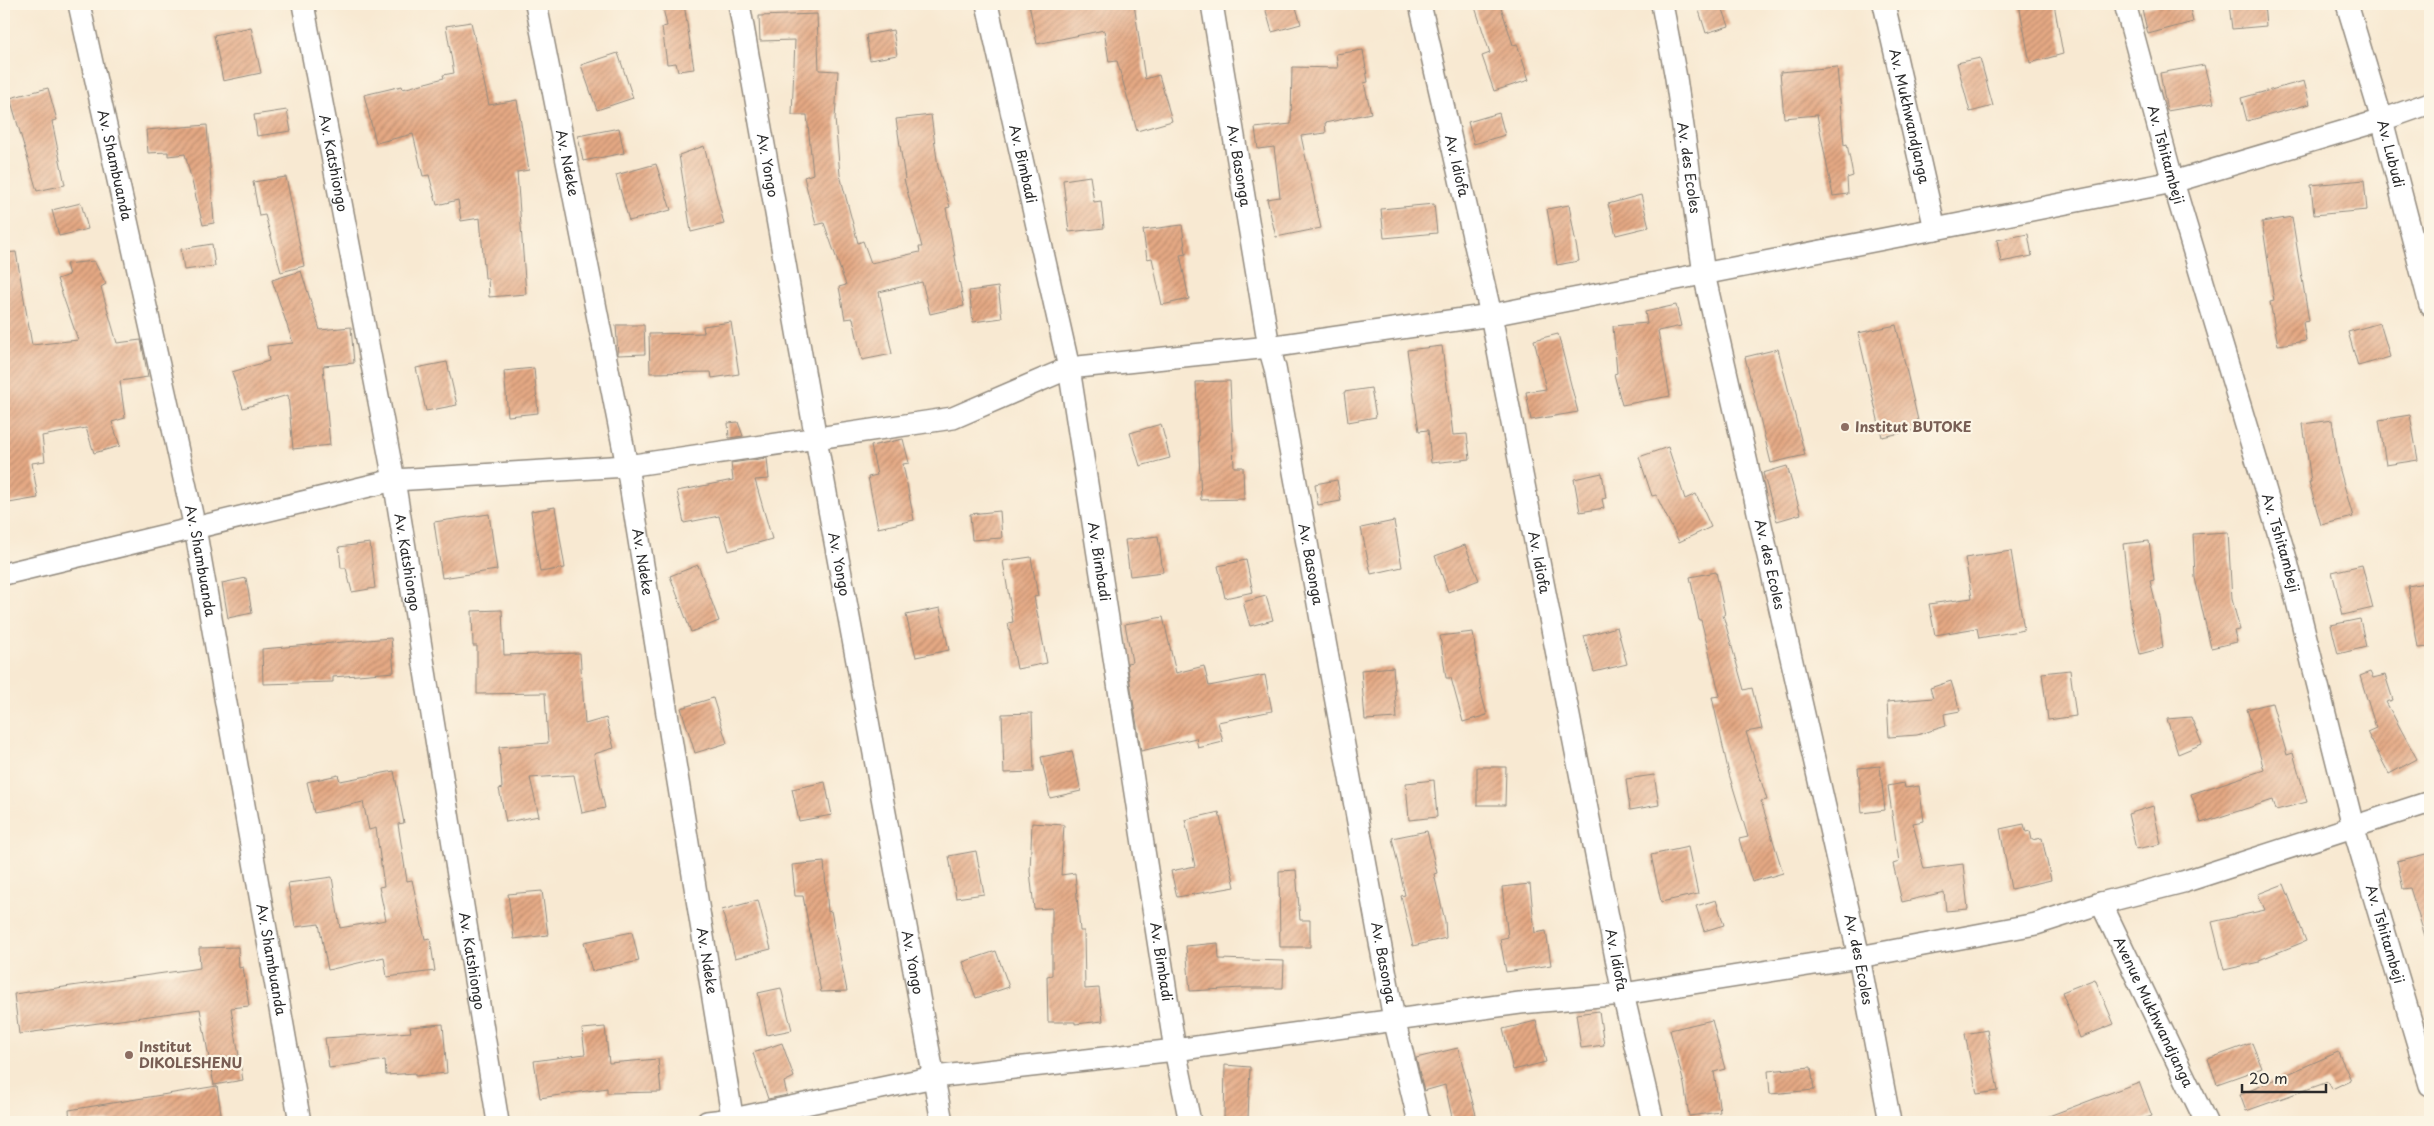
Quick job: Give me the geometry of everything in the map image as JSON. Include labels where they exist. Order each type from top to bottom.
[{"type":"street","name":"Av. Shambuanda","points":[[79,4],[195,528],[300,1122]]},
{"type":"street","name":"Av. Katshiongo","points":[[303,4],[394,480],[498,1122]]},
{"type":"street","name":"Av. Ndeke","points":[[536,4],[627,466],[733,1121]]},
{"type":"street","name":"Av. Yongo","points":[[739,4],[816,439],[942,1122]]},
{"type":"street","name":"Av. Bimbadi","points":[[987,4],[1069,368],[1175,1050],[1190,1122]]},
{"type":"street","name":"Av. Basonga","points":[[1212,4],[1270,347],[1394,1019],[1419,1122]]},
{"type":"street","name":"Av. Idiofa","points":[[1420,4],[1491,314],[1623,994],[1652,1122]]},
{"type":"street","name":"Av. des Ecoles","points":[[1662,4],[1676,78],[1704,274],[1859,957],[1890,1122]]},
{"type":"street","name":"Av. Mukhwandjanga","points":[[1884,4],[1935,229]]},
{"type":"street","name":"Av. Tshitambeji","points":[[2125,4],[2173,182],[2287,562],[2352,826],[2430,1085]]},
{"type":"street","name":"Av. Lubudi","points":[[2347,4],[2382,120],[2430,305]]},
{"type":"street","points":[[4,574],[394,480],[627,466],[953,418],[1069,368],[1270,347],[1491,314],[1704,274],[2173,182],[2382,120],[2430,103]]},
{"type":"street","points":[[707,1122],[733,1121],[934,1078],[1175,1050],[1520,1003],[1623,994],[1859,957],[2036,924],[2183,882],[2430,802]]},
{"type":"street","name":"Avenue Mukhwandjanga","points":[[2101,904],[2206,1122]]},
{"type":"building","points":[[662,4],[684,4],[694,69],[678,71],[676,63],[667,64],[662,27],[667,26]]},
{"type":"building","points":[[1029,4],[1134,4],[1145,79],[1159,75],[1172,121],[1137,131],[1117,61],[1109,62],[1104,30],[1037,44]]},
{"type":"building","points":[[1264,4],[1295,4],[1301,24],[1272,32]]},
{"type":"building","points":[[1474,4],[1500,4],[1513,45],[1517,44],[1529,80],[1494,91],[1482,56],[1490,53]]},
{"type":"building","points":[[1697,4],[1721,4],[1729,26],[1706,33]]},
{"type":"building","points":[[2019,4],[2054,4],[2063,54],[2030,63]]},
{"type":"building","points":[[2163,4],[2189,4],[2193,22],[2148,34],[2142,9]]},
{"type":"building","points":[[2229,4],[2264,4],[2266,26],[2232,29]]},
{"type":"building","points":[[817,14],[819,70],[838,71],[835,119],[840,175],[858,243],[863,241],[871,263],[920,252],[919,247],[922,247],[904,179],[896,119],[931,115],[938,167],[950,207],[946,208],[964,306],[930,314],[922,282],[879,292],[892,354],[862,360],[853,318],[845,319],[839,287],[846,285],[824,223],[816,225],[804,177],[813,174],[807,115],[792,115],[795,40],[760,41],[759,16]]},
{"type":"building","points":[[471,22],[489,105],[517,100],[529,170],[517,172],[526,294],[489,297],[488,278],[485,278],[480,218],[461,221],[458,200],[437,205],[429,175],[423,176],[413,134],[376,143],[364,95],[402,86],[403,89],[444,78],[443,75],[454,73],[446,26]]},
{"type":"building","points":[[251,27],[261,73],[223,81],[214,35]]},
{"type":"building","points":[[893,30],[897,55],[870,60],[866,35]]},
{"type":"building","points":[[1363,50],[1368,82],[1364,83],[1371,113],[1325,123],[1326,133],[1301,136],[1321,228],[1276,237],[1267,199],[1280,197],[1274,147],[1258,149],[1255,128],[1291,124],[1292,67],[1338,68],[1336,54]]},
{"type":"building","points":[[618,53],[633,98],[597,110],[581,65]]},
{"type":"building","points":[[1980,58],[1993,106],[1970,112],[1957,63]]},
{"type":"building","points":[[2204,65],[2214,103],[2167,111],[2160,73]]},
{"type":"building","points":[[1837,67],[1844,145],[1847,144],[1853,176],[1847,178],[1848,194],[1833,196],[1817,115],[1784,118],[1780,72]]},
{"type":"building","points":[[2304,81],[2310,104],[2247,121],[2241,98]]},
{"type":"building","points":[[48,88],[57,120],[52,121],[65,185],[37,191],[10,98]]},
{"type":"building","points":[[287,110],[291,131],[257,136],[254,115]]},
{"type":"building","points":[[1499,113],[1505,135],[1474,144],[1468,122]]},
{"type":"building","points":[[207,125],[214,223],[203,225],[185,154],[168,156],[168,152],[148,153],[146,130]]},
{"type":"building","points":[[619,128],[624,153],[583,161],[578,136]]},
{"type":"building","points":[[704,146],[724,224],[691,232],[679,155]]},
{"type":"building","points":[[656,164],[671,210],[629,221],[616,175]]},
{"type":"building","points":[[1090,176],[1094,202],[1101,201],[1104,228],[1069,232],[1063,180]]},
{"type":"building","points":[[286,177],[304,266],[281,272],[265,215],[259,216],[253,182]]},
{"type":"building","points":[[2364,180],[2367,210],[2314,215],[2311,185]]},
{"type":"building","points":[[1641,195],[1649,227],[1616,235],[1608,204]]},
{"type":"building","points":[[81,203],[88,229],[59,236],[52,210]]},
{"type":"building","points":[[1434,204],[1437,233],[1384,238],[1381,209]]},
{"type":"building","points":[[1569,205],[1579,261],[1557,265],[1547,209]]},
{"type":"building","points":[[2292,217],[2309,321],[2303,322],[2306,341],[2278,345],[2270,302],[2274,301],[2262,222]]},
{"type":"building","points":[[1182,225],[1186,254],[1180,255],[1189,299],[1162,305],[1152,258],[1147,259],[1143,230]]},
{"type":"building","points":[[2028,234],[2032,256],[2001,262],[1997,240]]},
{"type":"building","points":[[212,244],[215,266],[184,270],[181,249]]},
{"type":"building","points":[[16,252],[32,345],[78,340],[57,279],[69,275],[66,264],[94,261],[106,284],[101,287],[117,343],[141,340],[148,377],[120,381],[125,418],[112,422],[120,446],[94,453],[86,428],[42,436],[45,461],[32,463],[38,498],[9,503],[4,475],[4,253]]},
{"type":"building","points":[[301,271],[320,330],[351,327],[354,363],[323,366],[330,445],[293,449],[288,395],[243,408],[232,372],[269,361],[267,346],[293,343],[272,280]]},
{"type":"building","points":[[998,287],[1002,318],[973,322],[969,291]]},
{"type":"building","points":[[1676,305],[1681,326],[1658,331],[1670,396],[1622,405],[1614,374],[1617,373],[1613,326],[1647,323],[1645,312]]},
{"type":"building","points":[[731,322],[739,374],[712,378],[711,372],[650,373],[649,334],[704,333],[703,326]]},
{"type":"building","points":[[2380,323],[2390,357],[2358,366],[2348,332]]},
{"type":"building","points":[[616,325],[644,325],[645,354],[618,355]]},
{"type":"building","points":[[1896,325],[1920,429],[1882,437],[1858,333]]},
{"type":"building","points":[[1558,334],[1578,412],[1531,420],[1526,392],[1546,389],[1534,340]]},
{"type":"building","points":[[1442,346],[1453,435],[1467,434],[1470,459],[1431,463],[1428,430],[1419,431],[1407,350]]},
{"type":"building","points":[[1778,349],[1805,455],[1771,463],[1745,357]]},
{"type":"building","points":[[447,362],[457,405],[426,411],[416,368]]},
{"type":"building","points":[[534,368],[538,413],[508,416],[504,371]]},
{"type":"building","points":[[1230,381],[1234,467],[1243,467],[1244,499],[1201,500],[1196,382]]},
{"type":"building","points":[[1371,388],[1376,417],[1348,422],[1344,392]]},
{"type":"building","points":[[2410,415],[2418,460],[2386,465],[2379,420]]},
{"type":"building","points":[[2332,420],[2339,467],[2353,517],[2321,525],[2309,482],[2311,482],[2303,424]]},
{"type":"building","points":[[738,422],[743,436],[729,438],[728,423]]},
{"type":"building","points":[[1161,424],[1170,458],[1140,466],[1130,433]]},
{"type":"building","points":[[903,439],[909,463],[903,464],[914,520],[878,528],[868,477],[877,475],[871,446]]},
{"type":"building","points":[[1668,447],[1685,499],[1696,494],[1711,527],[1679,542],[1656,495],[1652,496],[1639,457]]},
{"type":"building","points":[[767,458],[769,479],[755,480],[772,539],[729,551],[719,516],[684,523],[677,491],[733,480],[731,463]]},
{"type":"building","points":[[1787,466],[1801,514],[1777,521],[1763,473]]},
{"type":"building","points":[[1602,473],[1606,498],[1602,499],[1604,508],[1580,512],[1574,479]]},
{"type":"building","points":[[1337,480],[1341,501],[1318,505],[1315,484]]},
{"type":"building","points":[[555,507],[565,568],[540,572],[531,511]]},
{"type":"building","points":[[1000,511],[1002,538],[972,540],[970,514]]},
{"type":"building","points":[[489,514],[497,570],[442,578],[434,522]]},
{"type":"building","points":[[1394,521],[1402,567],[1371,574],[1361,528]]},
{"type":"building","points":[[2228,532],[2232,599],[2240,630],[2234,631],[2237,642],[2211,648],[2195,578],[2193,534]]},
{"type":"building","points":[[1158,536],[1163,572],[1130,576],[1125,540]]},
{"type":"building","points":[[2149,541],[2154,580],[2150,581],[2159,617],[2163,648],[2140,654],[2132,619],[2123,544]]},
{"type":"building","points":[[370,543],[375,588],[352,592],[346,568],[341,568],[339,547]]},
{"type":"building","points":[[1465,545],[1479,580],[1448,592],[1435,556]]},
{"type":"building","points":[[2011,551],[2024,630],[1979,638],[1977,628],[1935,635],[1929,604],[1972,598],[1965,558]]},
{"type":"building","points":[[1031,557],[1038,596],[1034,597],[1047,663],[1017,669],[1008,623],[1013,622],[1003,561]]},
{"type":"building","points":[[1246,560],[1253,592],[1225,598],[1218,566]]},
{"type":"building","points":[[698,565],[719,621],[691,632],[670,576]]},
{"type":"building","points":[[2362,565],[2373,608],[2343,615],[2332,572]]},
{"type":"building","points":[[1716,572],[1725,615],[1723,615],[1744,690],[1752,688],[1762,729],[1746,732],[1767,800],[1761,801],[1783,873],[1752,882],[1739,839],[1748,837],[1729,774],[1712,697],[1720,696],[1701,620],[1699,620],[1690,577]]},
{"type":"building","points":[[246,578],[252,613],[228,618],[222,583]]},
{"type":"building","points":[[2430,582],[2430,647],[2418,648],[2408,586]]},
{"type":"building","points":[[1266,596],[1273,620],[1250,626],[1243,602]]},
{"type":"building","points":[[940,608],[949,650],[916,657],[906,615]]},
{"type":"building","points":[[502,610],[504,655],[580,653],[585,724],[606,718],[614,748],[594,754],[605,808],[582,813],[574,775],[530,778],[539,816],[506,822],[499,789],[502,788],[499,747],[548,743],[545,693],[477,694],[477,646],[473,646],[472,611]]},
{"type":"building","points":[[1163,617],[1176,673],[1204,666],[1209,686],[1265,675],[1272,711],[1218,722],[1223,742],[1198,748],[1196,738],[1141,751],[1127,663],[1132,662],[1125,624]]},
{"type":"building","points":[[2360,619],[2366,647],[2338,654],[2331,625]]},
{"type":"building","points":[[1617,627],[1627,664],[1594,672],[1584,636]]},
{"type":"building","points":[[1473,632],[1481,692],[1487,715],[1463,722],[1451,678],[1446,678],[1440,636]]},
{"type":"building","points":[[391,638],[394,672],[333,677],[333,682],[263,684],[262,649]]},
{"type":"building","points":[[1393,667],[1397,718],[1365,720],[1361,670]]},
{"type":"building","points":[[2070,670],[2076,716],[2048,720],[2042,673]]},
{"type":"building","points":[[2370,672],[2373,678],[2385,675],[2393,700],[2386,702],[2417,759],[2389,774],[2367,732],[2376,728],[2360,676]]},
{"type":"building","points":[[1951,681],[1960,711],[1944,714],[1946,726],[1917,735],[1889,737],[1887,702],[1933,698],[1930,688]]},
{"type":"building","points":[[713,698],[727,743],[695,753],[681,708]]},
{"type":"building","points":[[2272,703],[2287,755],[2293,753],[2307,802],[2276,810],[2273,800],[2201,823],[2191,794],[2264,770],[2247,709]]},
{"type":"building","points":[[1032,713],[1034,772],[1004,773],[1002,714]]},
{"type":"building","points":[[2191,717],[2202,744],[2178,754],[2167,719]]},
{"type":"building","points":[[1072,751],[1081,791],[1050,798],[1041,757]]},
{"type":"building","points":[[1880,766],[1885,810],[1862,813],[1858,768]]},
{"type":"building","points":[[1477,767],[1506,767],[1505,805],[1477,805]]},
{"type":"building","points":[[394,771],[404,823],[398,824],[407,881],[412,880],[425,939],[430,938],[435,971],[387,977],[384,957],[328,970],[319,924],[295,927],[288,883],[332,877],[340,928],[386,920],[379,887],[384,886],[376,828],[369,830],[363,802],[314,813],[307,782],[338,775],[340,781]]},
{"type":"building","points":[[1654,775],[1659,805],[1630,810],[1626,779]]},
{"type":"building","points":[[1434,780],[1437,817],[1409,820],[1406,783]]},
{"type":"building","points":[[825,782],[832,815],[799,821],[792,789]]},
{"type":"building","points":[[1904,783],[1905,788],[1919,786],[1924,821],[1913,823],[1924,869],[1963,864],[1968,909],[1946,911],[1944,892],[1902,902],[1893,864],[1899,862],[1888,786]]},
{"type":"building","points":[[2153,806],[2161,844],[2136,849],[2128,814]]},
{"type":"building","points":[[1219,812],[1235,887],[1177,897],[1171,871],[1195,866],[1185,820]]},
{"type":"building","points":[[1032,823],[1064,825],[1061,875],[1075,873],[1080,931],[1084,931],[1085,989],[1099,988],[1103,1021],[1075,1024],[1075,1022],[1048,1022],[1047,976],[1052,975],[1052,908],[1034,909],[1030,871]]},
{"type":"building","points":[[2024,824],[2026,832],[2030,831],[2032,840],[2042,838],[2051,880],[2011,889],[2000,829]]},
{"type":"building","points":[[1427,831],[1437,873],[1434,874],[1445,921],[1446,938],[1413,946],[1401,896],[1405,895],[1392,838]]},
{"type":"building","points":[[1688,847],[1698,894],[1661,902],[1651,855]]},
{"type":"building","points":[[976,851],[984,894],[956,898],[949,856]]},
{"type":"building","points":[[2430,853],[2430,936],[2425,936],[2410,888],[2403,889],[2397,861]]},
{"type":"building","points":[[824,862],[828,912],[831,911],[847,991],[821,992],[803,896],[795,896],[792,865]]},
{"type":"building","points":[[1296,870],[1300,920],[1310,920],[1310,947],[1280,947],[1279,871]]},
{"type":"building","points":[[1530,884],[1535,933],[1546,931],[1551,965],[1506,972],[1500,939],[1508,937],[1502,887]]},
{"type":"building","points":[[2284,884],[2306,941],[2259,960],[2259,962],[2224,970],[2212,922],[2265,910],[2258,894]]},
{"type":"building","points":[[542,891],[548,935],[514,939],[508,894]]},
{"type":"building","points":[[758,900],[771,949],[735,958],[722,910]]},
{"type":"building","points":[[1716,900],[1724,925],[1704,931],[1696,906]]},
{"type":"building","points":[[632,932],[639,961],[592,971],[584,942]]},
{"type":"building","points":[[1218,943],[1219,959],[1284,961],[1283,988],[1190,991],[1186,946]]},
{"type":"building","points":[[238,947],[239,968],[243,967],[249,1006],[231,1008],[243,1080],[214,1085],[200,1009],[19,1034],[14,994],[200,968],[199,948]]},
{"type":"building","points":[[996,951],[1009,987],[976,998],[963,962]]},
{"type":"building","points":[[2095,979],[2114,1024],[2080,1038],[2062,992]]},
{"type":"building","points":[[781,988],[792,1030],[767,1035],[758,993]]},
{"type":"building","points":[[1599,1011],[1604,1045],[1581,1048],[1576,1014]]},
{"type":"building","points":[[1712,1020],[1725,1069],[1714,1072],[1720,1112],[1689,1116],[1684,1084],[1670,1030]]},
{"type":"building","points":[[1536,1021],[1546,1062],[1513,1070],[1503,1029]]},
{"type":"building","points":[[443,1024],[447,1073],[415,1076],[415,1073],[386,1075],[385,1060],[329,1068],[325,1038],[411,1032],[410,1027]]},
{"type":"building","points":[[605,1027],[609,1063],[658,1059],[661,1092],[607,1093],[607,1088],[540,1098],[534,1061],[585,1054],[582,1029]]},
{"type":"building","points":[[1987,1030],[1998,1091],[1977,1094],[1965,1034]]},
{"type":"building","points":[[782,1043],[794,1077],[784,1082],[787,1095],[768,1099],[753,1053]]},
{"type":"building","points":[[2252,1043],[2262,1068],[2217,1084],[2208,1059]]},
{"type":"building","points":[[1458,1048],[1478,1122],[1453,1122],[1445,1085],[1424,1091],[1416,1058]]},
{"type":"building","points":[[2338,1052],[2351,1080],[2332,1089],[2328,1082],[2246,1111],[2240,1095]]},
{"type":"building","points":[[1225,1065],[1250,1067],[1248,1119],[1224,1118]]},
{"type":"building","points":[[1811,1067],[1814,1090],[1770,1094],[1768,1071]]},
{"type":"building","points":[[2139,1082],[2152,1116],[2134,1122],[2042,1122],[2041,1119]]},
{"type":"building","points":[[217,1086],[222,1120],[70,1122],[69,1110]]},
{"type":"place","name":"Institut BUTOKE","points":[[1845,427]]},
{"type":"place","name":"Institut DIKOLESHENU","points":[[129,1055]]}]
